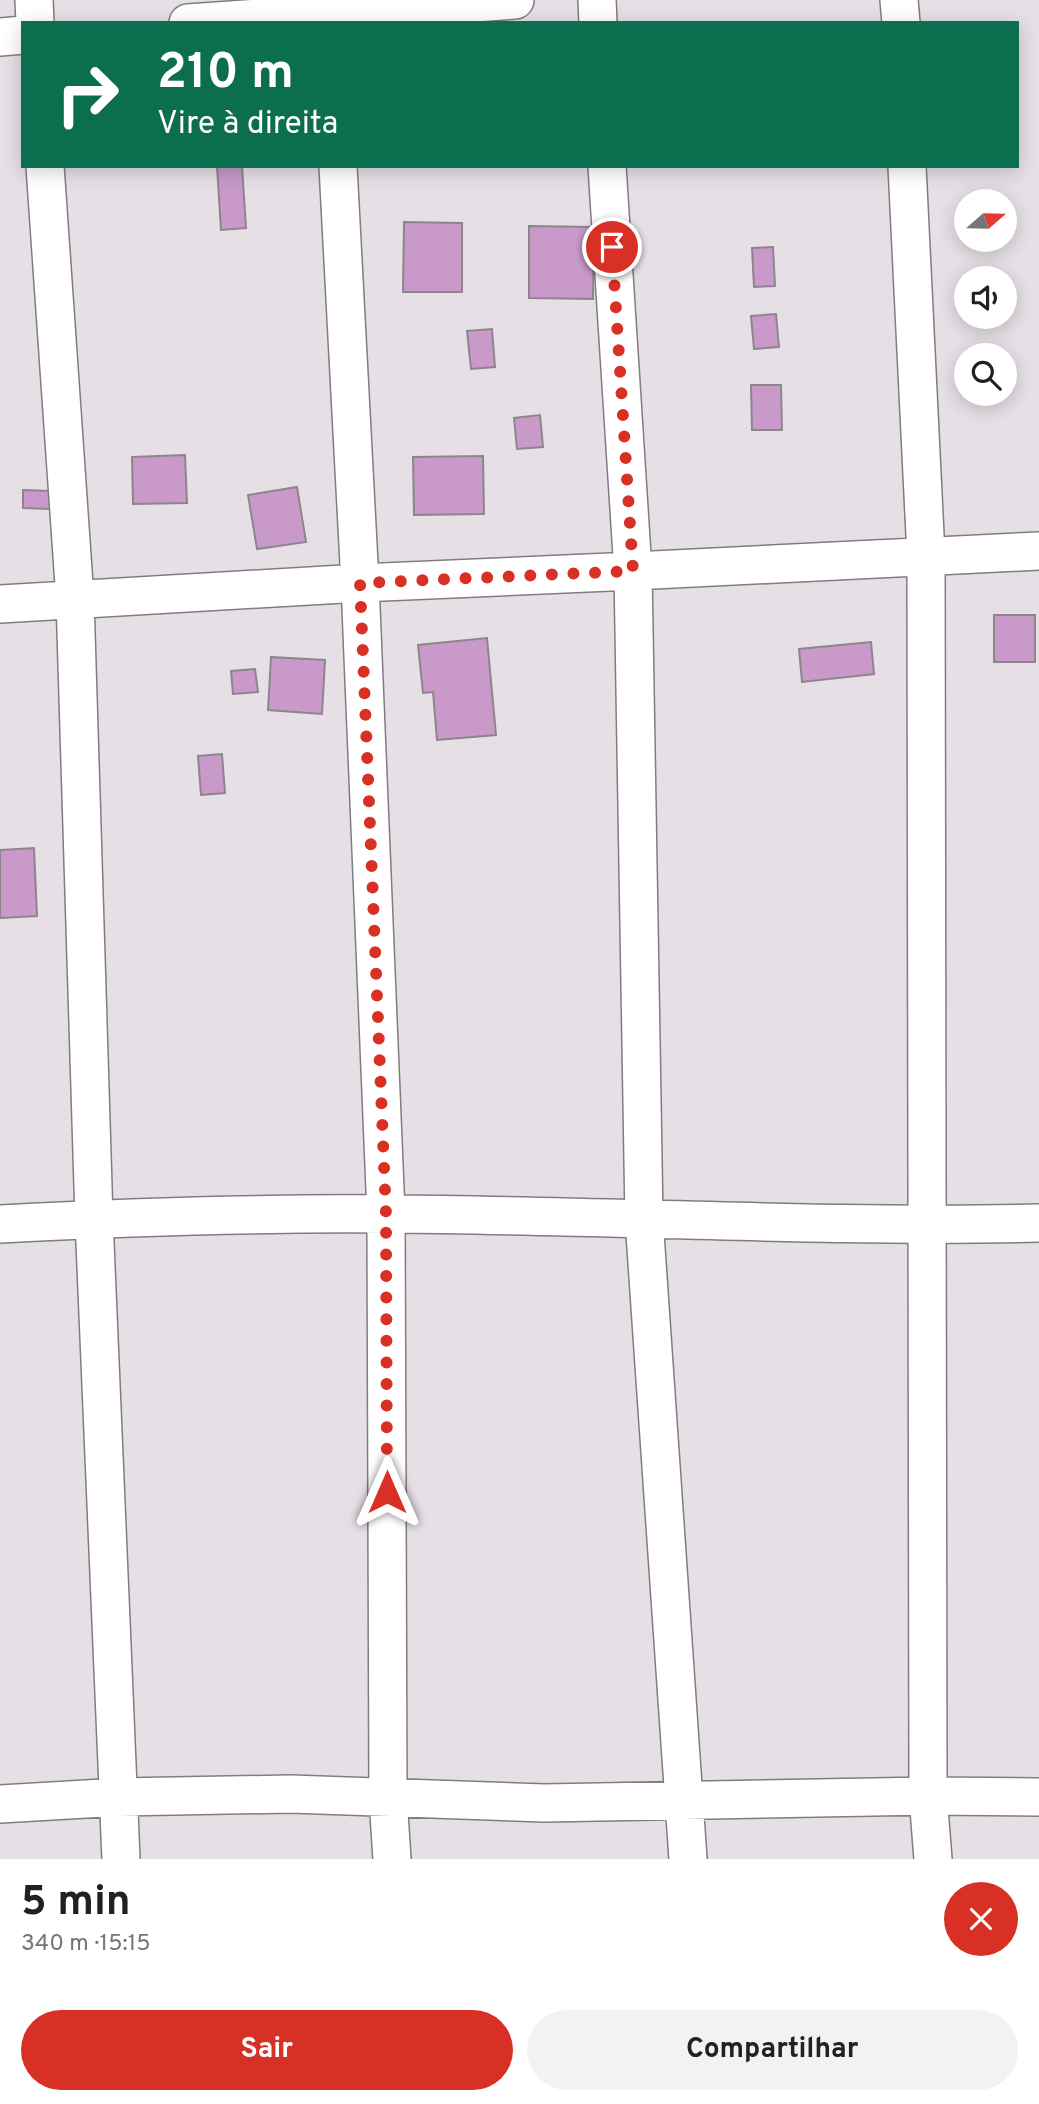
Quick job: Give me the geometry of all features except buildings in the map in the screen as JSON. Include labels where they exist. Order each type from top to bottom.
[{"type":"street","points":[[34,0],[35,21]]},
{"type":"street","points":[[214,21],[515,0]]},
{"type":"street","points":[[597,0],[598,21]]},
{"type":"street","points":[[900,0],[901,21]]},
{"type":"street","points":[[0,37],[21,35]]},
{"type":"street","points":[[45,168],[75,598],[94,1219],[121,1859]]},
{"type":"street","points":[[338,168],[360,583],[386,1214],[388,1798],[392,1859]]},
{"type":"street","points":[[607,168],[633,571],[644,1219],[688,1859]]},
{"type":"street","points":[[907,168],[926,556],[928,1796],[933,1859]]},
{"type":"street","points":[[0,604],[360,583],[1039,551]]},
{"type":"street","points":[[0,1224],[94,1219],[386,1214],[926,1226],[1039,1223]]},
{"type":"street","points":[[0,1804],[120,1797],[291,1794],[544,1803],[928,1796],[1039,1797]]},
{"type":"route","points":[[387,1492],[386,1214],[360,583],[633,571],[612,247]]}]
